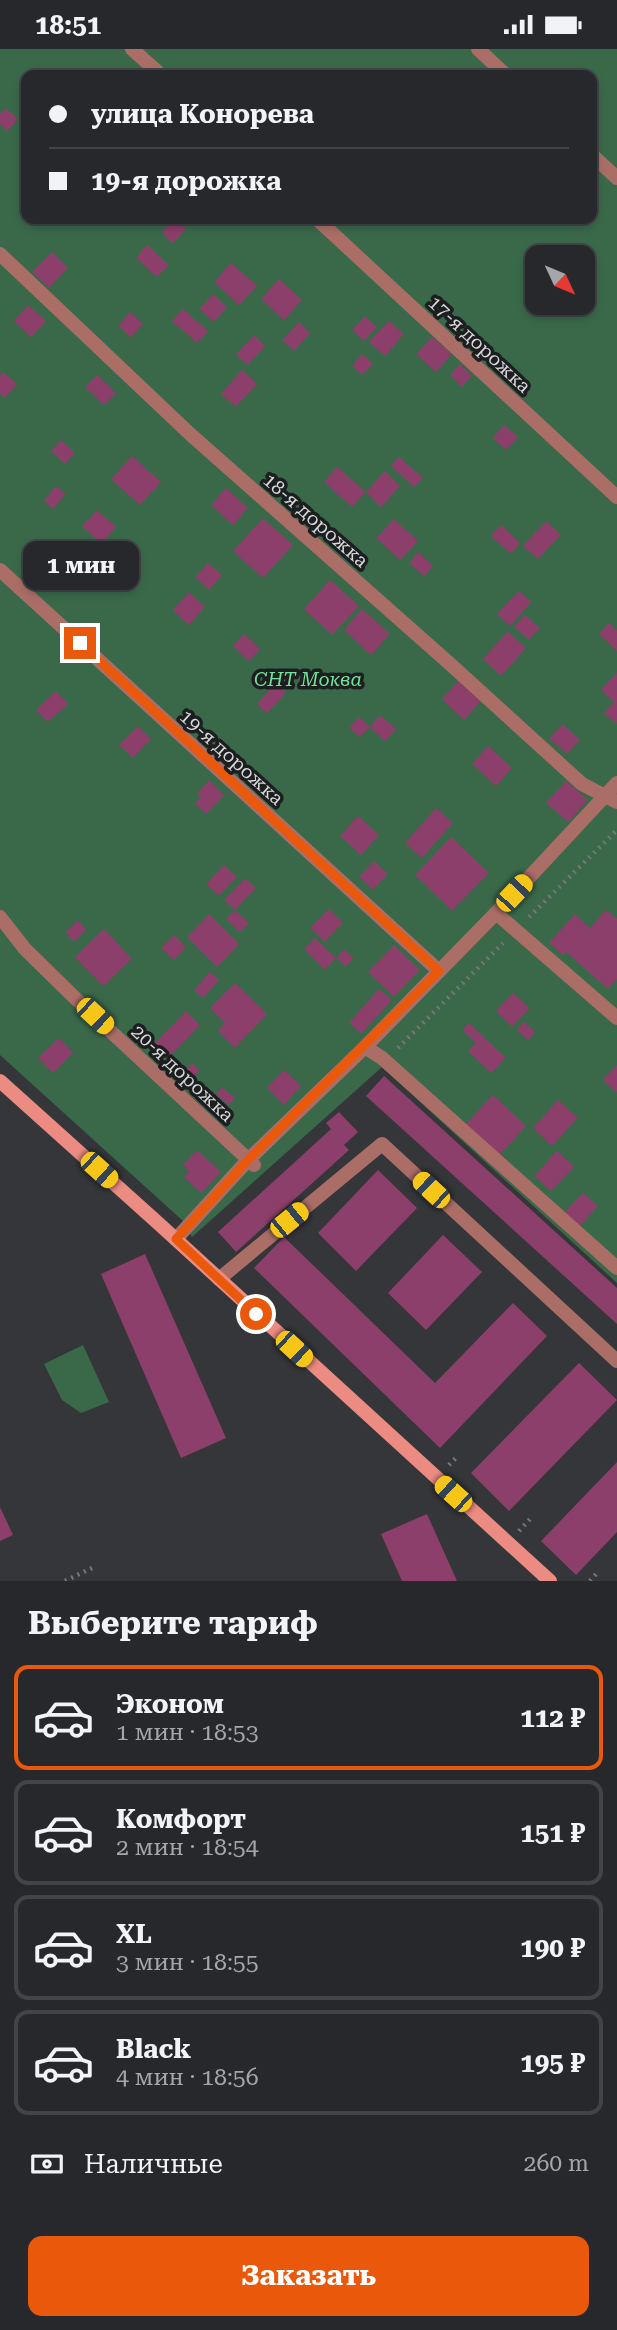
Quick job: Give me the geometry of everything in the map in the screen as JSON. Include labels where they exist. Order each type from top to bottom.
[{"type":"street","points":[[132,49],[155,70]]},
{"type":"street","points":[[478,49],[501,70]]},
{"type":"street","points":[[597,160],[617,179]]},
{"type":"street","name":"17-я дорожка","points":[[322,224],[617,498]]},
{"type":"street","name":"18-я дорожка","points":[[0,254],[200,444],[582,784],[611,799]]},
{"type":"street","name":"19-я дорожка","points":[[0,570],[439,971]]},
{"type":"street","points":[[176,1239],[611,799],[617,783]]},
{"type":"street","points":[[496,913],[617,1018]]},
{"type":"street","name":"20-я дорожка","points":[[0,917],[26,949],[76,999],[251,1162]]},
{"type":"street","points":[[365,1047],[382,1058],[617,1268]]},
{"type":"street","points":[[0,1081],[550,1581]]},
{"type":"street","points":[[219,1279],[382,1145],[617,1361]]},
{"type":"path","points":[[65,1581],[92,1568]]},
{"type":"path","points":[[590,1581],[597,1573]]},
{"type":"green space","name":"СНТ Моква","points":[[0,49],[617,49],[617,1283],[382,1067],[192,1237],[183,1221],[0,1055]]},
{"type":"green space","points":[[83,1345],[109,1402],[81,1413],[62,1400],[44,1364]]},
{"type":"building","points":[[5,108],[18,119],[7,131],[0,124],[0,114]]},
{"type":"building","points":[[170,224],[180,224],[186,229],[173,243],[162,233]]},
{"type":"building","points":[[147,245],[169,265],[157,277],[136,258]]},
{"type":"building","points":[[52,252],[68,268],[49,288],[32,272]]},
{"type":"building","points":[[231,263],[257,286],[239,305],[214,282]]},
{"type":"building","points":[[279,279],[302,300],[284,320],[261,299]]},
{"type":"building","points":[[213,294],[227,307],[214,322],[199,309]]},
{"type":"building","points":[[28,305],[46,321],[31,337],[14,321]]},
{"type":"building","points":[[183,309],[208,331],[197,343],[172,321]]},
{"type":"building","points":[[130,312],[143,324],[131,337],[118,326]]},
{"type":"building","points":[[365,316],[377,327],[364,341],[352,330]]},
{"type":"building","points":[[389,321],[404,334],[385,356],[369,342]]},
{"type":"building","points":[[299,322],[310,333],[294,351],[282,340]]},
{"type":"building","points":[[254,335],[265,346],[248,365],[236,355]]},
{"type":"building","points":[[432,337],[452,354],[436,372],[416,354]]},
{"type":"building","points":[[362,354],[373,364],[362,375],[352,366]]},
{"type":"building","points":[[460,364],[472,376],[462,387],[450,375]]},
{"type":"building","points":[[242,370],[257,384],[236,407],[221,394]]},
{"type":"building","points":[[3,372],[17,384],[5,398],[0,394],[0,375]]},
{"type":"building","points":[[97,375],[116,393],[104,405],[85,387]]},
{"type":"building","points":[[504,425],[518,437],[506,450],[493,438]]},
{"type":"building","points":[[61,440],[75,453],[65,464],[51,451]]},
{"type":"building","points":[[132,456],[161,482],[140,505],[111,479]]},
{"type":"building","points":[[399,457],[423,478],[414,487],[391,466]]},
{"type":"building","points":[[337,467],[366,492],[352,507],[324,482]]},
{"type":"building","points":[[385,471],[400,486],[381,507],[366,492]]},
{"type":"building","points":[[56,486],[66,494],[53,509],[44,500]]},
{"type":"building","points":[[226,488],[248,508],[233,525],[211,505]]},
{"type":"building","points":[[97,510],[116,527],[101,544],[82,526]]},
{"type":"building","points":[[263,518],[293,545],[263,578],[233,551]]},
{"type":"building","points":[[394,519],[418,541],[400,560],[376,538]]},
{"type":"building","points":[[546,521],[561,535],[538,559],[523,546]]},
{"type":"building","points":[[501,525],[520,543],[511,554],[491,536]]},
{"type":"building","points":[[418,552],[433,566],[424,576],[409,563]]},
{"type":"building","points":[[208,563],[222,575],[209,590],[195,577]]},
{"type":"building","points":[[330,580],[359,606],[332,635],[304,609]]},
{"type":"building","points":[[519,591],[531,602],[510,626],[497,614]]},
{"type":"building","points":[[189,592],[205,607],[189,625],[173,610]]},
{"type":"building","points":[[362,609],[390,634],[371,655],[344,630]]},
{"type":"building","points":[[525,615],[540,628],[529,640],[514,627]]},
{"type":"building","points":[[609,623],[617,631],[617,651],[599,634]]},
{"type":"building","points":[[508,631],[526,648],[501,676],[483,659]]},
{"type":"building","points":[[244,634],[260,649],[249,661],[233,646]]},
{"type":"building","points":[[617,672],[617,724],[604,713],[614,702],[601,690]]},
{"type":"building","points":[[459,681],[481,701],[464,720],[442,699]]},
{"type":"building","points":[[276,683],[286,693],[267,713],[257,704]]},
{"type":"building","points":[[56,691],[68,704],[48,722],[36,710]]},
{"type":"building","points":[[380,715],[396,729],[385,741],[370,727]]},
{"type":"building","points":[[359,717],[370,727],[360,737],[349,728]]},
{"type":"building","points":[[563,724],[580,740],[567,754],[549,738]]},
{"type":"building","points":[[138,726],[151,739],[133,758],[119,745]]},
{"type":"building","points":[[488,746],[512,768],[496,786],[472,764]]},
{"type":"building","points":[[209,780],[224,795],[206,814],[195,803],[201,797],[197,793]]},
{"type":"building","points":[[566,781],[588,800],[568,822],[546,803]]},
{"type":"building","points":[[436,808],[453,823],[422,858],[405,843]]},
{"type":"building","points":[[358,816],[379,835],[361,855],[340,836]]},
{"type":"building","points":[[451,837],[489,873],[452,911],[415,875]]},
{"type":"building","points":[[374,861],[388,874],[373,890],[359,877]]},
{"type":"building","points":[[224,865],[237,877],[219,896],[206,884]]},
{"type":"building","points":[[245,878],[256,888],[235,910],[224,900]]},
{"type":"building","points":[[329,909],[343,923],[325,942],[310,928]]},
{"type":"building","points":[[235,910],[249,923],[240,932],[226,919]]},
{"type":"building","points":[[606,910],[617,919],[617,979],[608,989],[566,952],[563,955],[549,943],[575,914],[590,928]]},
{"type":"building","points":[[209,914],[239,944],[217,967],[187,937]]},
{"type":"building","points":[[78,920],[86,930],[74,942],[65,932]]},
{"type":"building","points":[[104,929],[132,959],[103,986],[75,957]]},
{"type":"building","points":[[174,935],[186,947],[174,960],[161,948]]},
{"type":"building","points":[[315,938],[336,958],[325,970],[304,949]]},
{"type":"building","points":[[394,945],[420,970],[394,997],[368,972]]},
{"type":"building","points":[[344,949],[353,958],[346,967],[336,958]]},
{"type":"building","points":[[210,972],[219,980],[203,998],[194,990]]},
{"type":"building","points":[[235,983],[267,1014],[235,1048],[218,1031],[225,1023],[210,1008]]},
{"type":"building","points":[[379,989],[392,1000],[361,1034],[349,1023]]},
{"type":"building","points":[[513,993],[530,1008],[512,1027],[496,1011]]},
{"type":"building","points":[[186,1011],[200,1025],[168,1058],[154,1044]]},
{"type":"building","points":[[524,1022],[535,1032],[528,1040],[517,1030]]},
{"type":"building","points":[[469,1023],[506,1058],[491,1073],[468,1051],[476,1043],[462,1030]]},
{"type":"building","points":[[59,1038],[73,1053],[53,1073],[38,1058]]},
{"type":"building","points":[[192,1063],[200,1070],[185,1086],[177,1078]]},
{"type":"building","points":[[617,1065],[617,1093],[603,1080]]},
{"type":"building","points":[[284,1070],[301,1086],[284,1105],[267,1088]]},
{"type":"building","points":[[384,1076],[617,1288],[617,1324],[366,1096]]},
{"type":"building","points":[[222,1087],[235,1098],[229,1105],[216,1094]]},
{"type":"building","points":[[211,1090],[220,1099],[208,1111],[199,1103]]},
{"type":"building","points":[[493,1095],[526,1126],[498,1157],[464,1126]]},
{"type":"building","points":[[558,1100],[578,1118],[552,1146],[533,1128]]},
{"type":"building","points":[[339,1112],[358,1132],[344,1145],[349,1150],[236,1252],[218,1232],[331,1129],[326,1123]]},
{"type":"building","points":[[197,1150],[221,1172],[201,1193],[184,1177],[189,1171],[183,1165]]},
{"type":"building","points":[[557,1151],[574,1167],[551,1191],[534,1176]]},
{"type":"building","points":[[378,1170],[417,1208],[356,1271],[318,1233]]},
{"type":"building","points":[[583,1193],[598,1206],[578,1228],[563,1214]]},
{"type":"building","points":[[443,1235],[482,1272],[426,1330],[388,1293]]},
{"type":"building","points":[[284,1237],[435,1383],[513,1303],[547,1336],[440,1448],[254,1268]]},
{"type":"building","points":[[145,1254],[226,1438],[181,1458],[101,1274]]},
{"type":"building","points":[[579,1363],[617,1400],[509,1511],[471,1473]]},
{"type":"building","points":[[617,1462],[617,1532],[576,1575],[541,1541]]},
{"type":"building","points":[[0,1507],[13,1535],[0,1541]]},
{"type":"building","points":[[427,1514],[457,1581],[402,1581],[381,1534]]},
{"type":"route","points":[[80,643],[439,971],[248,1160],[176,1239],[256,1314]]}]
